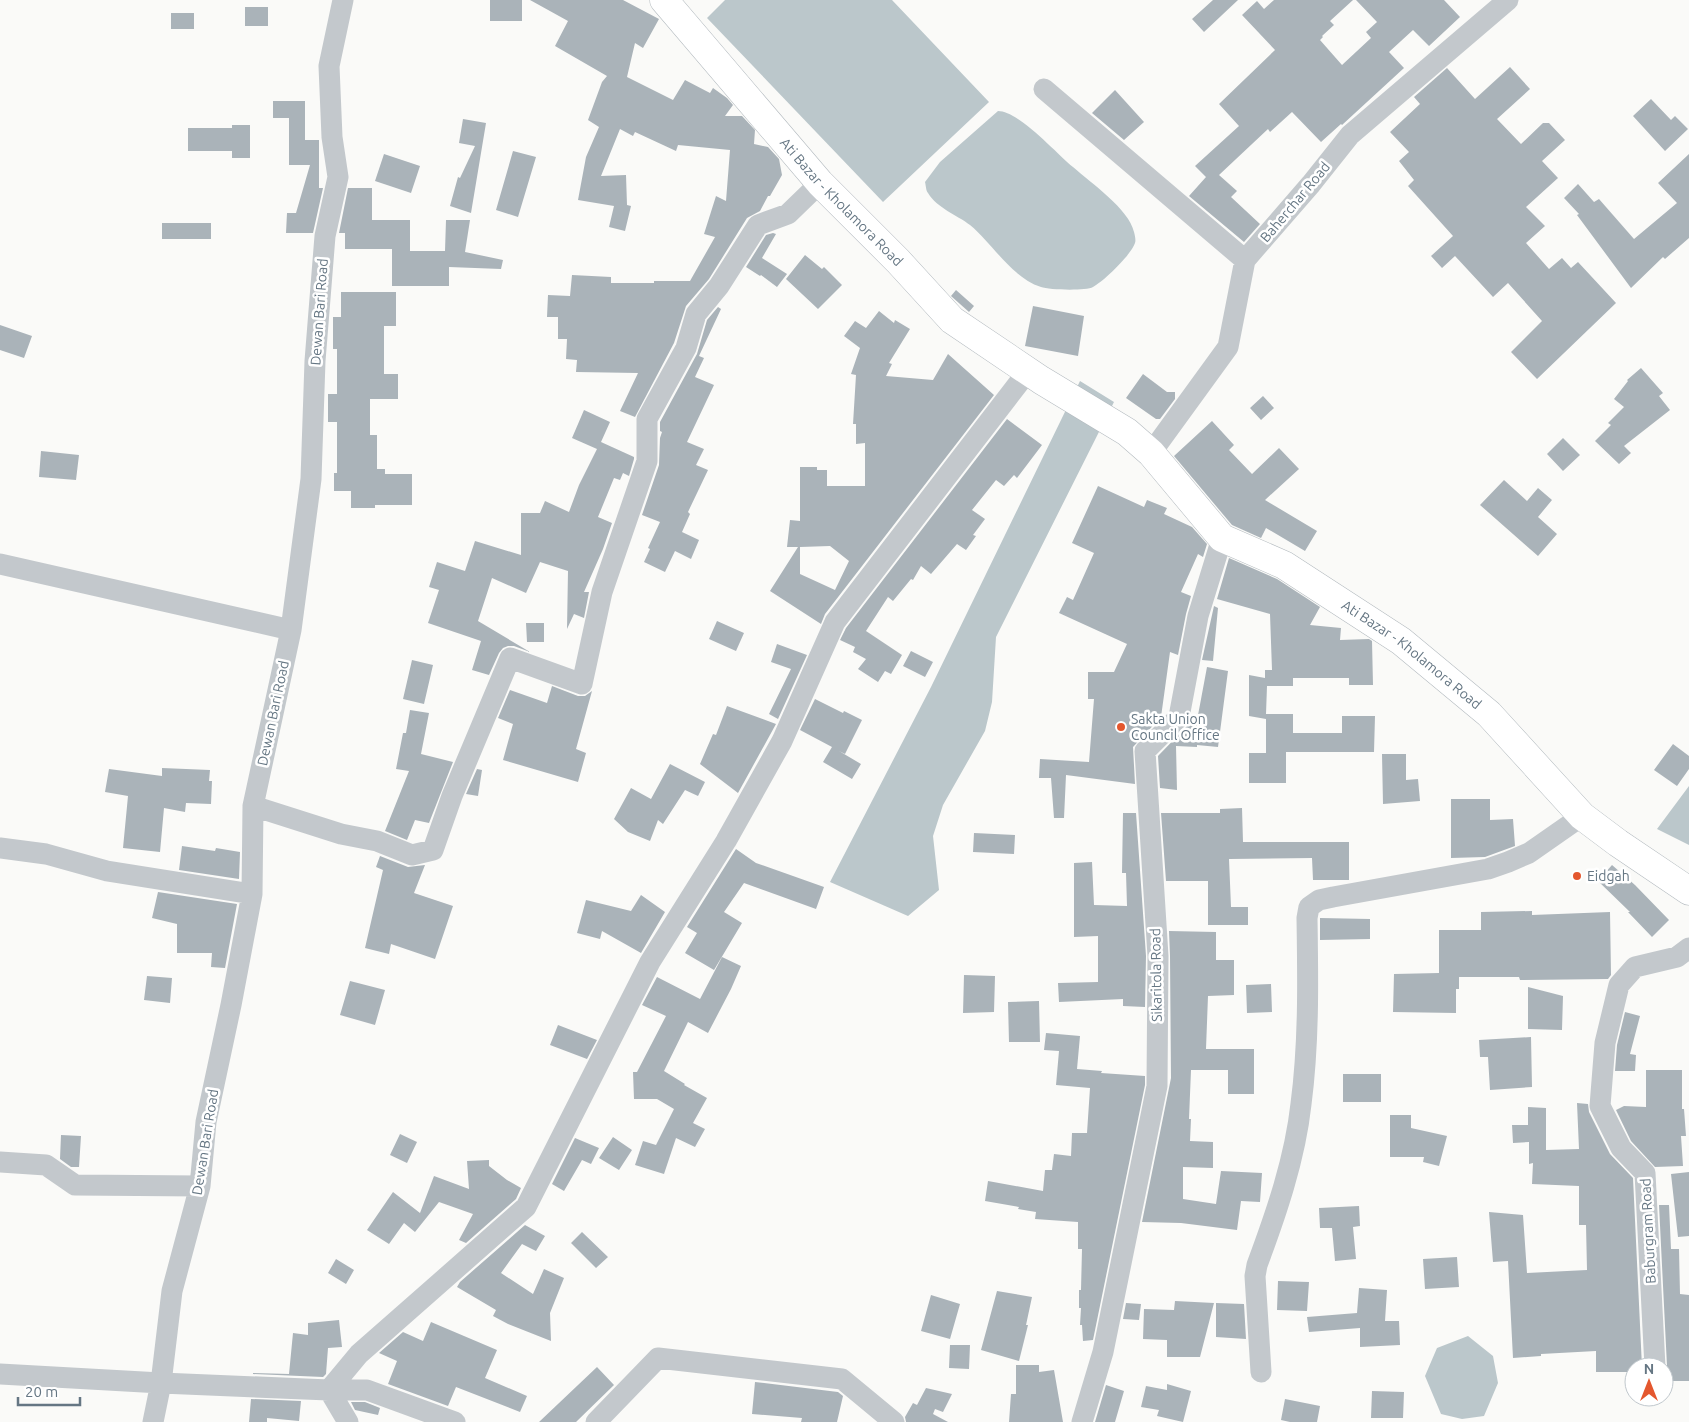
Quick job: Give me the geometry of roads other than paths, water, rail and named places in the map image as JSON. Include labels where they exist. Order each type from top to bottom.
[{"type":"main road","name":"Ati Bazar - Kholamora Road","points":[[664,0],[820,183],[898,261],[952,320],[1035,375],[1127,432],[1151,453],[1222,538],[1284,565],[1401,641],[1489,714],[1582,816],[1689,891]]},
{"type":"street","name":"Dewan Bari Road","points":[[153,1422],[161,1384],[172,1291],[200,1186],[206,1122],[252,894],[253,806],[291,630],[311,480],[314,370],[325,236],[338,177],[332,137],[329,66],[343,0]]},
{"type":"street","name":"Baherchar Road","points":[[1151,453],[1228,347],[1245,260],[1311,184],[1350,134],[1508,0]]},
{"type":"street","points":[[1044,90],[1245,260]]},
{"type":"street","points":[[253,806],[341,834],[377,840],[412,855],[433,850],[452,796],[510,658],[582,684],[602,592],[647,461],[647,419],[686,348],[696,314],[719,286],[758,225],[788,214],[820,183]]},
{"type":"street","points":[[330,1390],[359,1354],[526,1208],[650,962],[726,840],[782,741],[835,622],[1035,375]]},
{"type":"street","name":"Sikaritola Road","points":[[1082,1422],[1103,1352],[1157,1086],[1158,956],[1145,751],[1179,717],[1198,616],[1222,538]]},
{"type":"street","points":[[0,564],[291,630]]},
{"type":"street","points":[[1261,1372],[1255,1276],[1286,1178],[1301,1106],[1306,1056],[1307,918],[1309,906],[1319,900],[1333,897],[1488,869],[1529,853],[1582,816]]},
{"type":"street","points":[[0,848],[46,854],[107,870],[252,894]]},
{"type":"street","name":"Baburgram Road","points":[[1654,1357],[1645,1173],[1621,1148],[1600,1106],[1605,1043],[1618,985],[1635,967],[1677,958],[1689,948]]},
{"type":"street","points":[[0,1162],[46,1165],[75,1186],[200,1186]]},
{"type":"street","points":[[596,1422],[658,1358],[842,1379],[894,1422]]},
{"type":"street","points":[[0,1374],[161,1384],[367,1390],[455,1422]]},
{"type":"street","points":[[330,1390],[348,1422]]},
{"type":"place","name":"Sakta Union Council Office","points":[[1121,727]]},
{"type":"place","name":"Eidgah","points":[[1577,876]]}]
